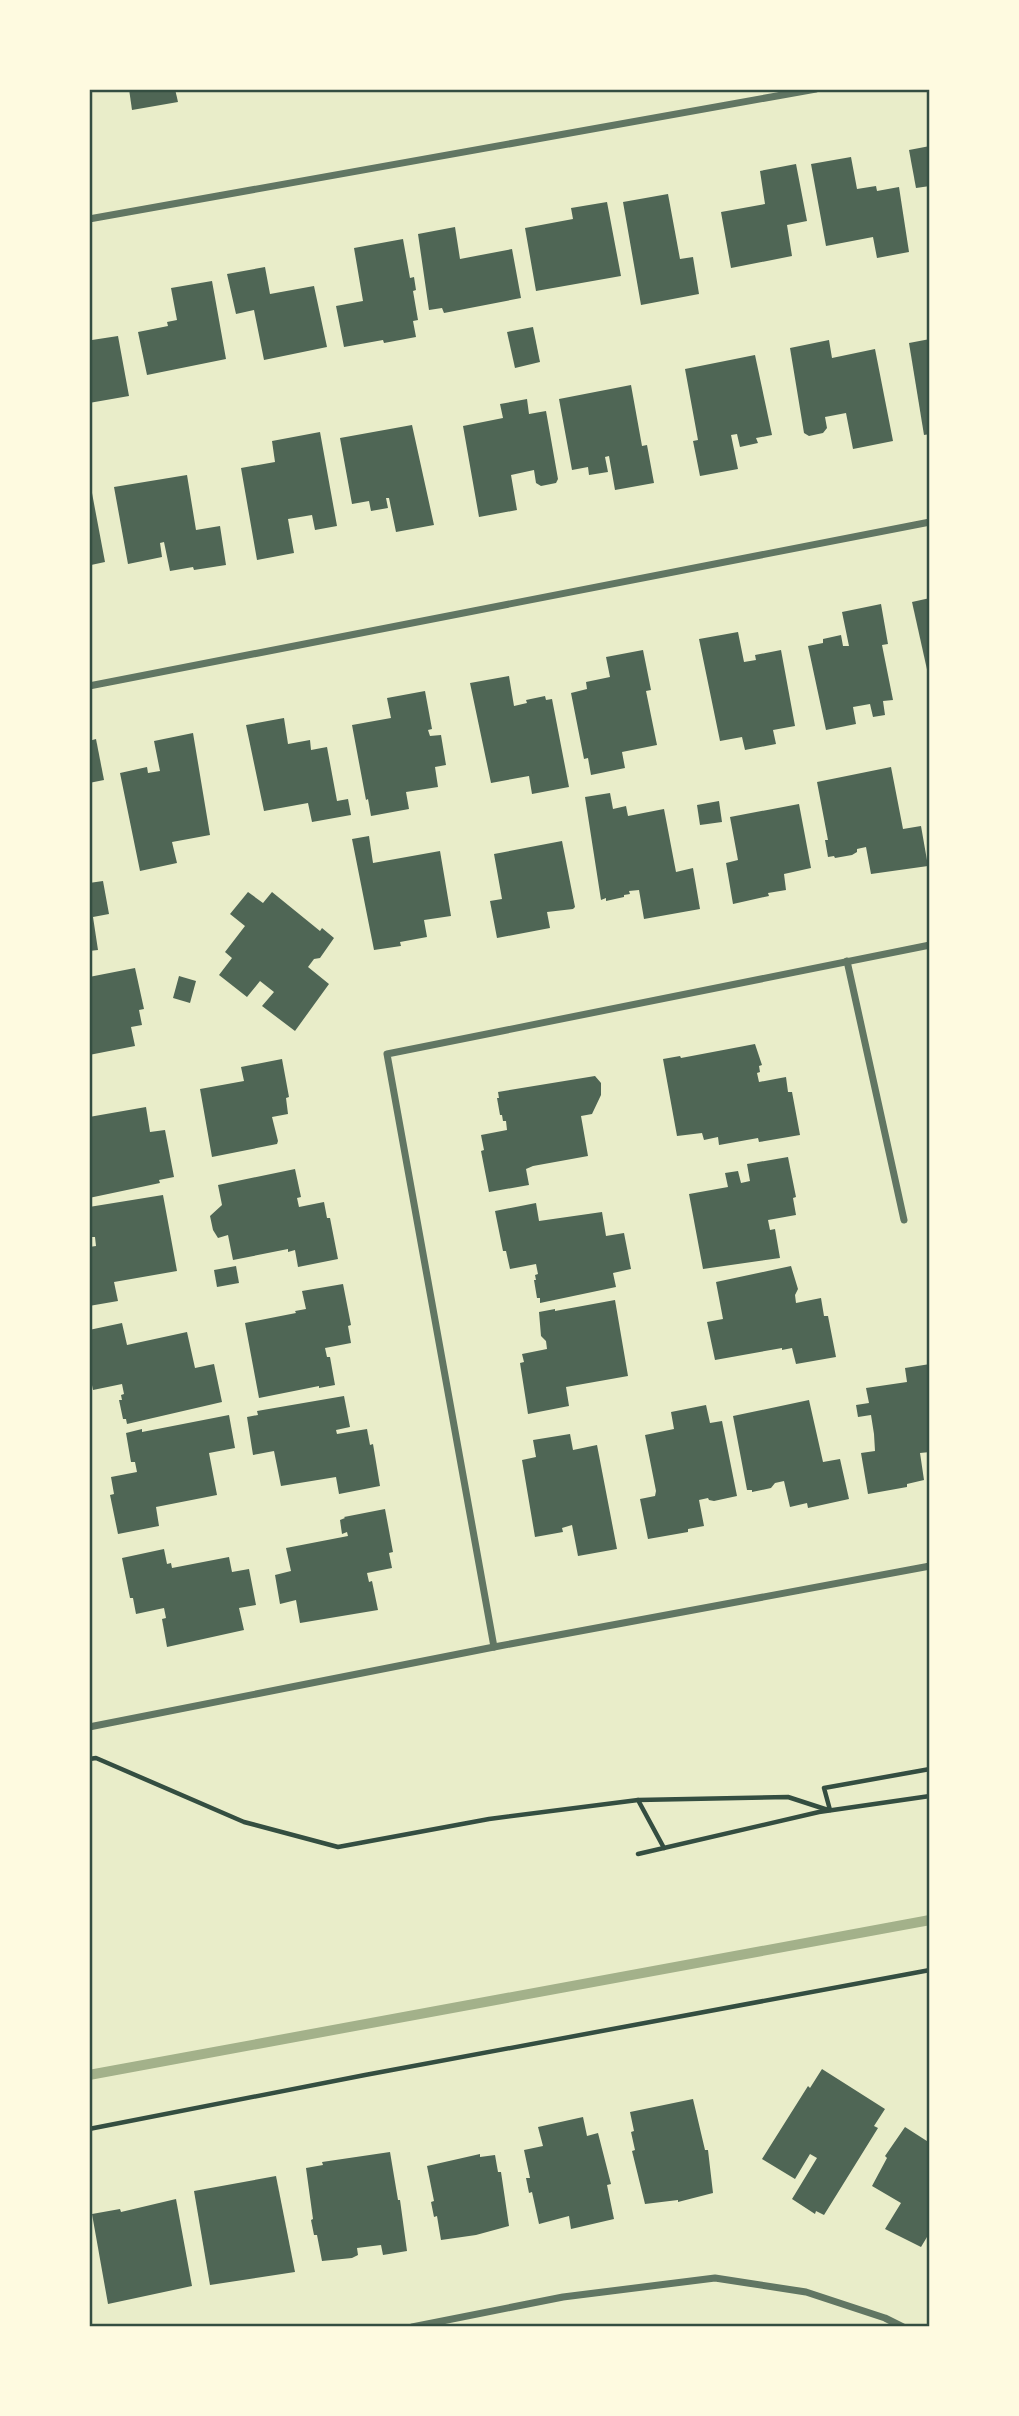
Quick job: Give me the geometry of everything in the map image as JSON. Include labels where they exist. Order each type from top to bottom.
[{"type":"street","points":[[89,219],[816,89]]},
{"type":"street","points":[[89,686],[930,522]]},
{"type":"street","points":[[494,1647],[387,1054],[930,945]]},
{"type":"street","points":[[847,961],[904,1220]]},
{"type":"street","points":[[89,1727],[494,1647],[930,1566]]},
{"type":"street","points":[[412,2327],[564,2297],[715,2278],[806,2292],[885,2318],[903,2327]]},
{"type":"street","points":[[881,2327],[885,2318]]},
{"type":"path","points":[[89,1759],[96,1758],[244,1822],[338,1847],[489,1819],[638,1800],[788,1797],[830,1811]]},
{"type":"path","points":[[830,1811],[824,1788],[930,1769]]},
{"type":"path","points":[[638,1854],[830,1811],[930,1796]]},
{"type":"path","points":[[638,1800],[664,1848]]},
{"type":"path","points":[[89,2129],[378,2072],[930,1970]]},
{"type":"building","points":[[129,89],[175,89],[178,102],[132,110]]},
{"type":"building","points":[[930,146],[930,186],[916,188],[909,150]]},
{"type":"building","points":[[851,157],[857,189],[876,186],[877,191],[899,187],[909,252],[877,258],[873,237],[826,246],[811,164]]},
{"type":"building","points":[[796,164],[807,221],[787,225],[792,256],[731,268],[721,212],[765,204],[760,171]]},
{"type":"building","points":[[668,194],[680,259],[693,257],[699,294],[641,305],[623,202]]},
{"type":"building","points":[[607,202],[621,276],[536,291],[525,228],[573,219],[571,208]]},
{"type":"building","points":[[455,227],[460,259],[512,249],[521,298],[444,313],[442,308],[429,310],[418,234]]},
{"type":"building","points":[[403,239],[410,278],[414,277],[416,290],[413,291],[418,320],[413,321],[416,337],[344,347],[336,306],[363,301],[354,248]]},
{"type":"building","points":[[265,267],[270,294],[314,286],[327,347],[264,360],[254,310],[236,314],[227,274]]},
{"type":"building","points":[[212,281],[226,359],[147,375],[138,332],[168,326],[167,322],[177,320],[171,288]]},
{"type":"building","points":[[533,327],[540,362],[515,368],[507,332]]},
{"type":"building","points":[[89,333],[92,340],[118,336],[129,396],[89,403]]},
{"type":"building","points":[[930,339],[930,434],[924,435],[909,343]]},
{"type":"building","points":[[829,340],[832,358],[875,349],[893,441],[853,449],[846,413],[825,417],[827,428],[823,433],[809,436],[804,433],[790,348]]},
{"type":"building","points":[[755,355],[772,435],[756,438],[758,443],[740,447],[737,434],[731,435],[738,469],[700,476],[693,441],[698,440],[685,369]]},
{"type":"building","points":[[631,385],[642,446],[647,445],[654,483],[615,490],[609,456],[605,457],[608,472],[589,475],[588,467],[572,470],[559,399]]},
{"type":"building","points":[[527,399],[529,414],[546,411],[558,479],[556,483],[541,486],[536,483],[534,470],[511,475],[517,510],[479,517],[463,426],[503,418],[500,404]]},
{"type":"building","points":[[412,425],[434,525],[396,532],[389,498],[386,498],[388,508],[371,511],[369,501],[352,504],[340,438]]},
{"type":"building","points":[[320,432],[337,526],[315,530],[312,515],[288,519],[294,553],[257,560],[241,468],[275,462],[272,441]]},
{"type":"building","points":[[187,475],[196,530],[220,526],[226,565],[170,571],[164,542],[160,543],[162,557],[128,564],[114,487]]},
{"type":"building","points":[[92,493],[105,562],[91,565],[92,572],[89,573],[89,494]]},
{"type":"building","points":[[930,598],[930,674],[928,674],[912,602]]},
{"type":"building","points":[[881,604],[888,644],[882,645],[893,700],[883,701],[885,715],[873,717],[870,704],[853,707],[856,724],[826,730],[808,646],[841,635],[843,646],[849,646],[842,612]]},
{"type":"building","points":[[738,632],[744,662],[756,660],[755,655],[781,650],[795,726],[773,730],[776,744],[745,750],[742,737],[720,741],[699,639]]},
{"type":"building","points":[[643,650],[651,690],[646,691],[657,745],[622,752],[625,768],[591,775],[588,758],[584,759],[571,693],[587,689],[586,682],[610,677],[606,657]]},
{"type":"building","points":[[509,676],[514,706],[545,696],[546,700],[552,699],[569,787],[532,794],[529,776],[491,783],[470,683]]},
{"type":"building","points":[[425,691],[432,729],[428,730],[430,736],[441,735],[446,765],[435,767],[438,787],[406,792],[409,809],[371,816],[352,725],[391,718],[387,698]]},
{"type":"building","points":[[284,718],[288,744],[310,740],[311,750],[327,747],[337,801],[348,799],[351,815],[312,822],[308,803],[264,811],[246,725]]},
{"type":"building","points":[[193,733],[210,835],[172,842],[177,863],[140,871],[120,773],[147,767],[148,773],[160,771],[154,741]]},
{"type":"building","points":[[96,739],[104,780],[89,783],[89,741]]},
{"type":"building","points":[[891,767],[903,829],[921,826],[928,866],[871,874],[866,847],[857,849],[852,855],[828,857],[825,840],[828,840],[817,782]]},
{"type":"building","points":[[610,793],[613,809],[626,806],[628,816],[664,809],[676,872],[693,868],[700,909],[644,919],[639,890],[629,891],[630,894],[624,897],[601,900],[585,797]]},
{"type":"building","points":[[719,801],[722,822],[700,825],[697,805]]},
{"type":"building","points":[[799,804],[811,868],[784,874],[786,890],[733,904],[726,863],[738,860],[730,817]]},
{"type":"building","points":[[369,836],[373,863],[440,851],[451,916],[424,920],[427,937],[400,942],[401,946],[374,950],[352,839]]},
{"type":"building","points":[[562,841],[575,907],[547,912],[550,928],[497,938],[490,901],[502,899],[494,854]]},
{"type":"building","points":[[103,881],[109,914],[93,917],[98,950],[89,951],[89,883]]},
{"type":"building","points":[[248,892],[263,903],[272,892],[320,931],[322,928],[334,938],[320,958],[314,959],[308,967],[329,984],[295,1031],[262,1006],[274,992],[260,981],[247,997],[219,975],[232,958],[225,952],[245,926],[230,914]]},
{"type":"building","points":[[135,968],[144,1009],[139,1010],[142,1025],[131,1027],[135,1046],[89,1055],[89,977]]},
{"type":"building","points":[[179,976],[196,981],[190,1003],[173,998]]},
{"type":"building","points":[[755,1044],[762,1065],[757,1073],[759,1082],[786,1077],[788,1092],[792,1092],[800,1135],[759,1142],[758,1138],[719,1145],[718,1137],[704,1140],[702,1133],[677,1136],[663,1059]]},
{"type":"building","points":[[282,1059],[289,1097],[286,1098],[288,1114],[272,1117],[277,1144],[212,1157],[200,1089],[244,1081],[241,1067]]},
{"type":"building","points":[[595,1076],[601,1083],[601,1095],[592,1114],[581,1116],[588,1156],[533,1166],[526,1169],[529,1185],[489,1192],[481,1151],[484,1150],[481,1135],[507,1130],[506,1121],[503,1121],[500,1115],[498,1092]]},
{"type":"building","points":[[146,1107],[150,1132],[165,1130],[174,1177],[159,1180],[160,1183],[89,1198],[89,1117]]},
{"type":"building","points":[[788,1157],[796,1197],[793,1198],[796,1215],[768,1220],[770,1230],[775,1229],[780,1258],[703,1269],[689,1194],[728,1187],[725,1173],[738,1171],[741,1183],[750,1181],[747,1164]]},
{"type":"building","points":[[295,1169],[301,1197],[297,1198],[299,1207],[324,1202],[338,1259],[298,1267],[295,1250],[288,1252],[288,1249],[233,1260],[228,1235],[218,1238],[210,1216],[222,1205],[218,1185]]},
{"type":"building","points":[[163,1195],[177,1271],[114,1282],[118,1301],[89,1306],[89,1247],[96,1246],[95,1237],[90,1237],[89,1233],[89,1207]]},
{"type":"building","points":[[536,1203],[539,1221],[602,1212],[606,1236],[624,1233],[631,1269],[613,1273],[616,1287],[540,1303],[534,1280],[538,1274],[536,1264],[510,1269],[506,1251],[503,1251],[495,1211]]},
{"type":"building","points":[[236,1266],[239,1283],[217,1287],[214,1270]]},
{"type":"building","points":[[791,1266],[798,1289],[795,1295],[796,1303],[821,1298],[824,1316],[828,1316],[836,1357],[796,1364],[792,1348],[782,1348],[715,1360],[707,1322],[723,1319],[716,1282]]},
{"type":"building","points":[[343,1284],[351,1325],[348,1326],[351,1343],[325,1348],[327,1357],[330,1357],[335,1385],[259,1398],[245,1323],[296,1313],[295,1311],[306,1309],[302,1291]]},
{"type":"building","points":[[615,1300],[628,1376],[566,1387],[569,1406],[528,1414],[520,1363],[524,1362],[522,1354],[547,1349],[546,1341],[541,1336],[539,1312]]},
{"type":"building","points":[[122,1323],[127,1345],[187,1332],[195,1368],[214,1364],[222,1402],[127,1424],[126,1419],[123,1419],[119,1400],[122,1400],[121,1395],[124,1394],[122,1384],[93,1390],[89,1370],[89,1330]]},
{"type":"building","points":[[930,1364],[930,1452],[920,1453],[924,1480],[907,1484],[907,1487],[868,1494],[861,1453],[875,1451],[874,1434],[871,1415],[858,1417],[856,1405],[869,1403],[866,1388],[907,1382],[905,1368]]},
{"type":"building","points":[[344,1396],[350,1427],[336,1430],[337,1434],[367,1429],[370,1445],[373,1444],[380,1486],[339,1494],[336,1477],[281,1486],[274,1451],[253,1455],[247,1417],[258,1415],[257,1411]]},
{"type":"building","points":[[809,1400],[823,1462],[840,1459],[849,1499],[808,1508],[807,1503],[790,1507],[784,1481],[775,1483],[771,1488],[752,1492],[747,1490],[733,1416]]},
{"type":"building","points":[[706,1405],[710,1423],[722,1421],[737,1496],[714,1501],[708,1498],[699,1500],[704,1526],[688,1529],[688,1532],[648,1539],[640,1499],[655,1496],[656,1491],[645,1435],[674,1429],[671,1412]]},
{"type":"building","points":[[229,1415],[235,1448],[209,1453],[217,1495],[156,1507],[159,1526],[118,1534],[110,1495],[114,1494],[111,1477],[137,1472],[135,1462],[131,1462],[126,1433]]},
{"type":"building","points":[[570,1434],[573,1450],[597,1445],[617,1549],[578,1556],[572,1525],[562,1528],[563,1532],[535,1537],[522,1460],[536,1457],[533,1440]]},
{"type":"building","points":[[385,1509],[393,1552],[389,1553],[392,1568],[367,1573],[369,1582],[372,1581],[378,1610],[300,1623],[296,1600],[280,1604],[275,1575],[291,1571],[286,1548],[348,1536],[347,1532],[342,1534],[340,1520],[344,1517]]},
{"type":"building","points":[[164,1549],[167,1564],[171,1563],[172,1568],[229,1557],[232,1572],[249,1569],[256,1605],[239,1608],[244,1630],[167,1647],[162,1619],[166,1618],[164,1608],[136,1614],[122,1558]]},
{"type":"building","points":[[822,2069],[885,2109],[874,2126],[878,2128],[824,2215],[816,2211],[815,2214],[792,2199],[817,2158],[810,2154],[795,2179],[762,2159],[808,2086],[810,2088]]},
{"type":"building","points":[[693,2099],[705,2150],[708,2150],[713,2193],[678,2202],[645,2204],[632,2151],[635,2150],[630,2112]]},
{"type":"building","points":[[583,2117],[587,2136],[598,2133],[611,2184],[607,2185],[614,2219],[571,2229],[569,2216],[539,2224],[532,2192],[529,2193],[526,2178],[530,2178],[524,2150],[543,2146],[538,2127]]},
{"type":"building","points":[[905,2127],[930,2143],[930,2232],[921,2247],[885,2229],[901,2203],[872,2186],[887,2158],[885,2156]]},
{"type":"building","points":[[390,2152],[407,2251],[383,2255],[381,2245],[357,2248],[358,2255],[352,2258],[322,2261],[311,2220],[306,2168],[323,2165],[322,2162]]},
{"type":"building","points":[[480,2154],[480,2157],[495,2155],[498,2172],[501,2172],[509,2226],[476,2235],[441,2240],[437,2216],[434,2217],[431,2202],[434,2201],[427,2166]]},
{"type":"building","points":[[276,2176],[295,2272],[210,2285],[194,2191]]},
{"type":"building","points":[[176,2199],[192,2286],[108,2304],[92,2214],[120,2209],[121,2212]]},
{"type":"waterway","points":[[89,2075],[930,1920]]}]
